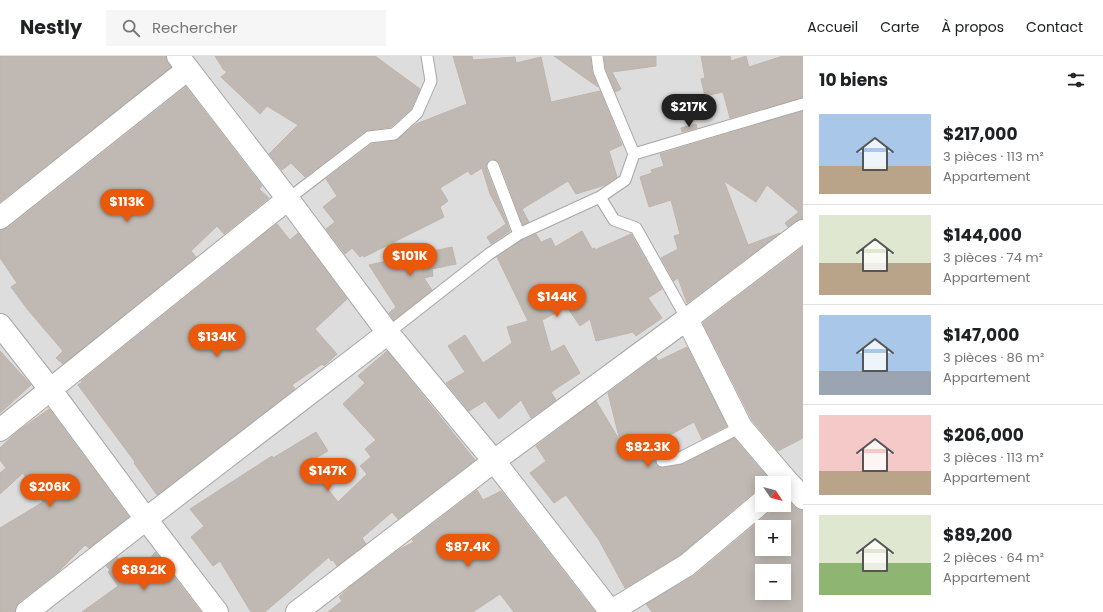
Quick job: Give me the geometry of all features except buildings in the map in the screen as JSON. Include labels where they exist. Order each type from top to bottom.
[{"type":"street","points":[[0,218],[183,63],[288,199],[388,333],[494,461],[611,612],[687,565],[755,508]]},
{"type":"street","points":[[0,430],[288,199]]},
{"type":"street","points":[[297,612],[494,461],[687,319],[803,230]]},
{"type":"street","points":[[687,319],[741,427],[781,476]]},
{"type":"street","points":[[0,325],[50,389],[217,612]]},
{"type":"street","points":[[27,612],[388,333]]},
{"type":"street","points":[[791,487],[803,498]]},
{"type":"lane","points":[[288,199],[369,137],[394,134],[417,113],[431,81],[427,56]]},
{"type":"lane","points":[[388,333],[489,254],[520,234],[600,197],[625,180],[634,154],[599,71],[597,56]]},
{"type":"lane","points":[[634,154],[803,104]]},
{"type":"lane","points":[[493,166],[520,234]]},
{"type":"lane","points":[[600,197],[614,220],[636,228],[687,319]]},
{"type":"lane","points":[[662,461],[680,458],[741,427]]},
{"type":"shaded area","points":[[0,56],[803,56],[803,612],[0,612]]}]
